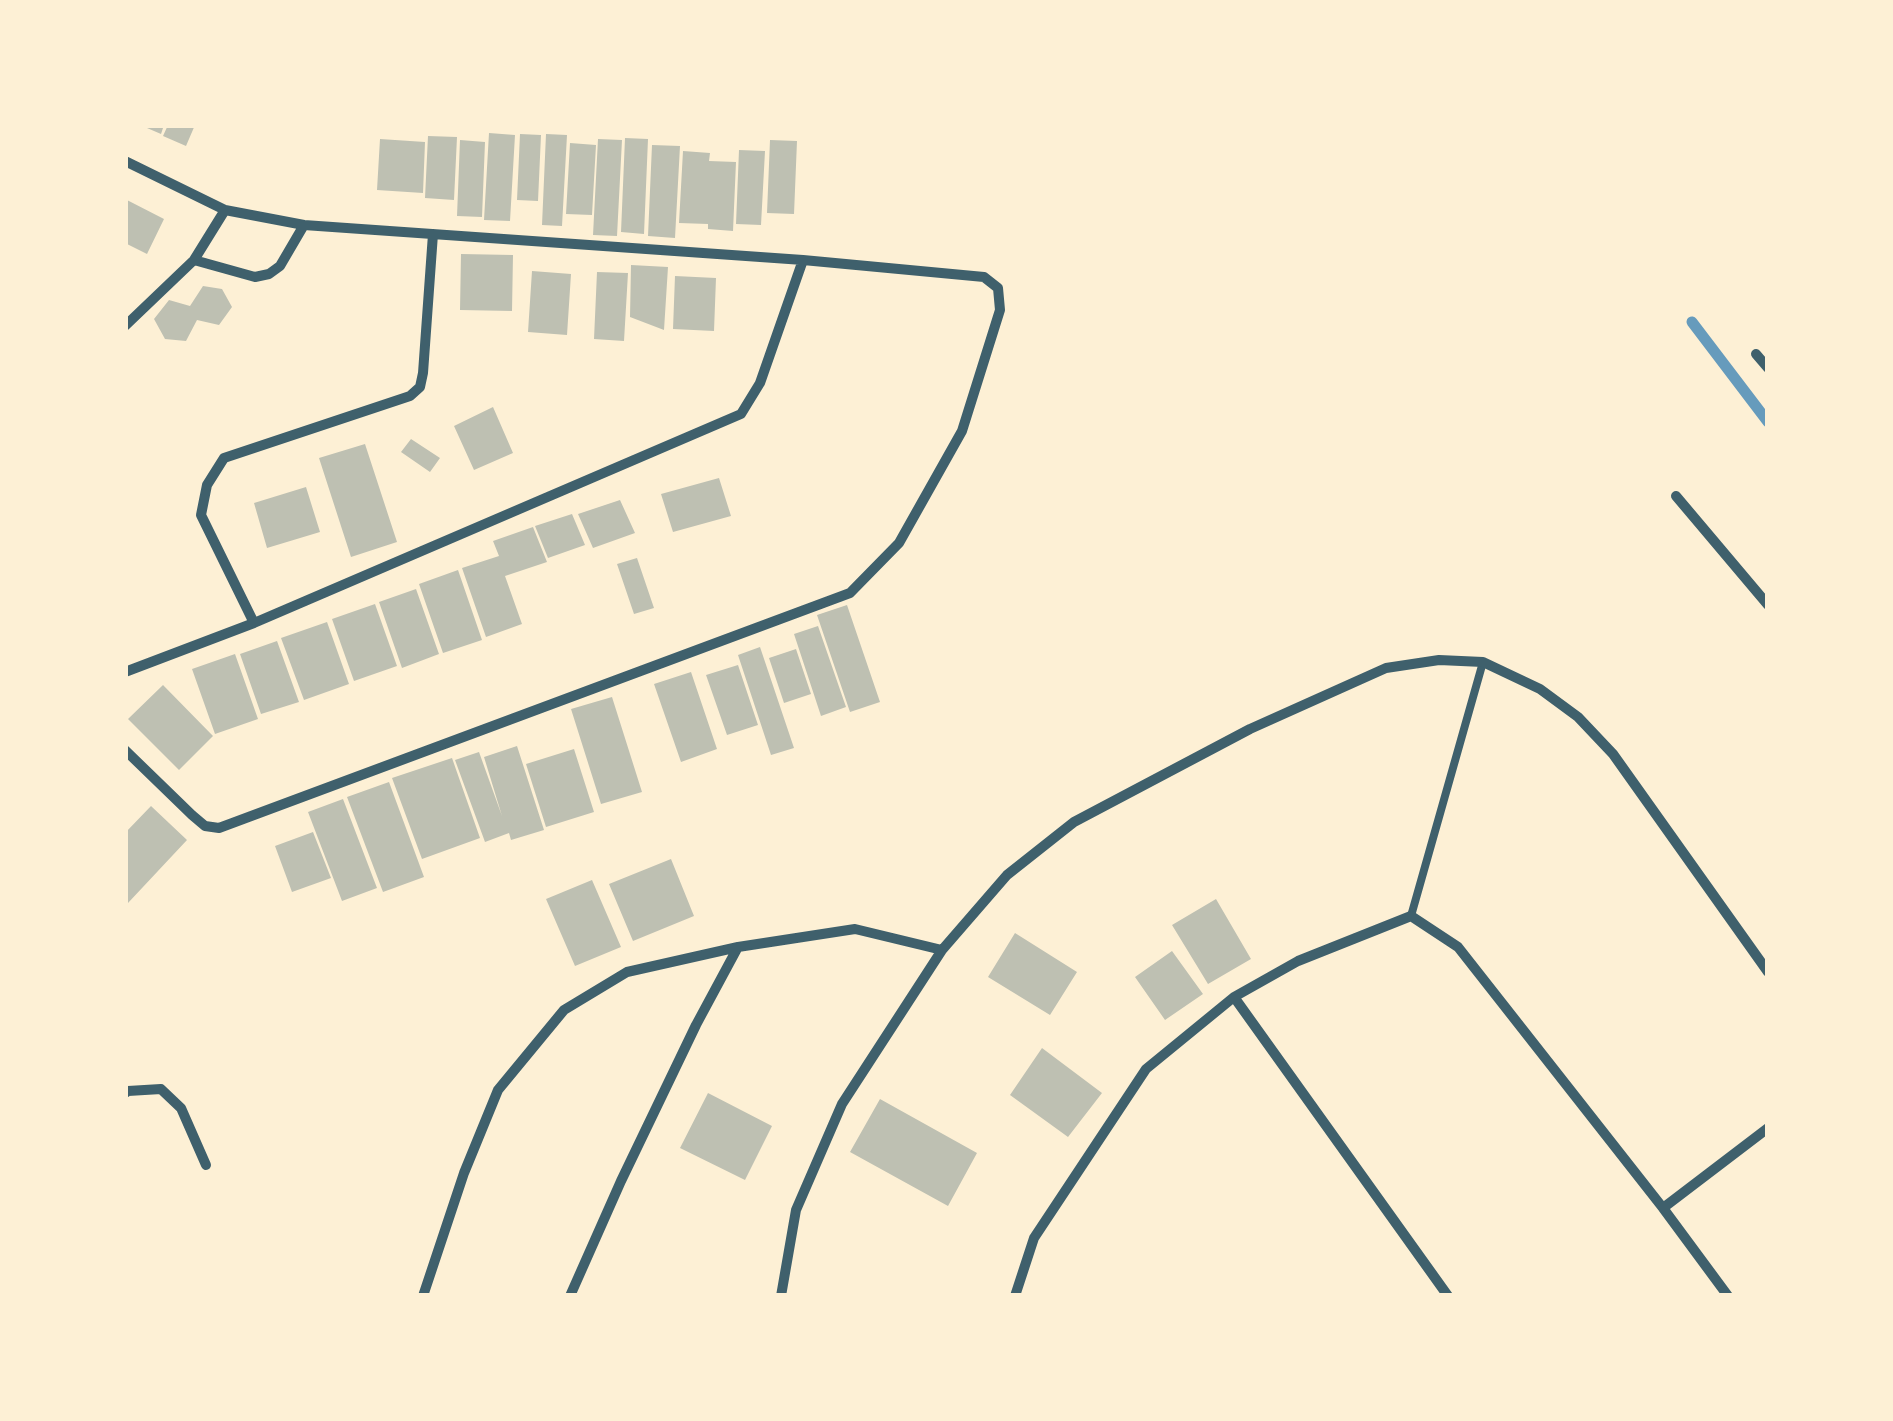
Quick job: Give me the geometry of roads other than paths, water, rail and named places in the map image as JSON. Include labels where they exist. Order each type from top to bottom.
[{"type":"street","points":[[125,160],[225,210],[304,226],[803,260],[984,277],[998,288],[1000,310],[962,431],[899,543],[850,594],[219,828],[205,826],[125,750]]},
{"type":"street","points":[[125,326],[194,260],[225,210]]},
{"type":"street","points":[[194,260],[255,276],[270,274],[280,266],[304,226]]},
{"type":"street","points":[[254,624],[202,515],[207,485],[224,458],[410,396],[420,387],[434,234]]},
{"type":"street","points":[[125,672],[254,624],[741,414],[760,383],[803,260]]},
{"type":"street","points":[[1756,354],[1768,368]]},
{"type":"street","points":[[1676,496],[1767,603]]},
{"type":"street","points":[[781,1296],[796,1210],[842,1104],[942,950],[1007,875],[1074,822],[1250,729],[1386,668],[1439,660],[1482,662],[1540,689],[1578,717],[1613,754],[1768,972]]},
{"type":"street","points":[[1015,1296],[1034,1238],[1146,1070],[1234,997],[1298,962],[1411,916],[1458,947],[1728,1296]]},
{"type":"street","points":[[423,1296],[464,1173],[498,1090],[564,1010],[628,972],[738,947],[855,929],[942,950]]},
{"type":"street","points":[[570,1296],[663,1094],[738,947]]},
{"type":"street","points":[[1234,997],[1448,1296]]},
{"type":"street","points":[[125,1093],[161,1089],[182,1108],[206,1165]]},
{"type":"street","points":[[1663,1208],[1768,1128]]},
{"type":"lane","points":[[1411,916],[1482,662]]},
{"type":"waterway","points":[[1692,322],[1768,422]]}]
